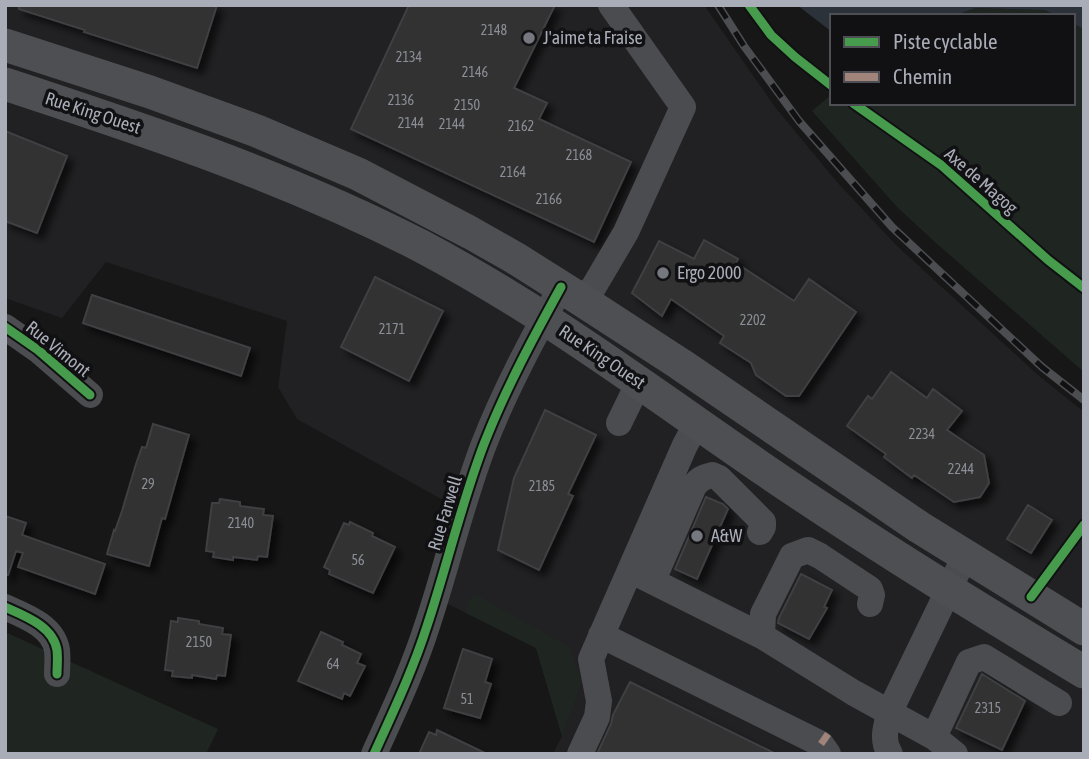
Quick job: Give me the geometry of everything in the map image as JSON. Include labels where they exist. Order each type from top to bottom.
[{"type":"main road","name":"Rue King Ouest","points":[[5,45],[161,96],[257,131],[358,174],[412,202],[515,258],[680,364],[899,514],[1084,629]]},
{"type":"main road","name":"Rue King Ouest","points":[[5,84],[258,171],[423,247],[590,347],[861,536],[1084,672]]},
{"type":"street","name":"Rue Farwell","points":[[374,754],[428,625],[465,499],[487,436],[522,361],[544,318],[570,293],[593,288],[626,232],[683,107],[611,5]]},
{"type":"street","name":"Rue Vimont","points":[[5,327],[38,350],[90,395]]},
{"type":"street","points":[[619,423],[639,382]]},
{"type":"street","points":[[641,575],[685,444],[697,423]]},
{"type":"street","points":[[580,754],[597,718],[599,701],[591,659],[601,635],[641,575],[694,486],[705,476],[719,478],[763,522],[760,532]]},
{"type":"street","points":[[762,635],[763,614],[792,556],[808,550],[870,589],[870,604]]},
{"type":"street","points":[[890,754],[886,747],[885,732],[890,711],[965,556]]},
{"type":"street","points":[[641,575],[762,635],[842,686],[934,737],[955,754]]},
{"type":"street","points":[[5,607],[34,621],[50,634],[57,649],[57,674]]},
{"type":"street","points":[[601,635],[821,744],[828,754]]},
{"type":"street","points":[[934,737],[969,662],[984,657],[1059,703]]},
{"type":"shaded area","points":[[5,5],[704,5],[775,107],[837,182],[896,245],[1038,375],[1084,412],[1084,754],[553,754],[562,736],[536,648],[436,598],[461,510],[297,419],[278,387],[287,321],[106,262],[62,318],[5,298]]},
{"type":"shaded area","points":[[797,5],[1084,5],[1084,29],[1075,25],[1075,14],[1053,14],[1045,10],[975,8],[959,14],[830,14],[830,30]]},
{"type":"shaded area","points":[[974,8],[1045,10],[1053,14],[959,14]]},
{"type":"shaded area","points":[[1075,25],[1084,29],[1084,372],[897,207],[812,111],[830,96],[830,105],[1075,105]]},
{"type":"shaded area","points":[[475,594],[569,647],[582,681],[562,736],[536,648],[466,613],[468,601]]},
{"type":"shaded area","points":[[5,632],[218,729],[206,754],[5,754]]},
{"type":"building","points":[[19,5],[217,5],[197,68],[19,9]]},
{"type":"building","points":[[409,5],[555,5],[514,88],[547,103],[539,119],[631,162],[594,242],[351,129]]},
{"type":"building","points":[[5,131],[67,156],[37,233],[5,221]]},
{"type":"building","points":[[704,240],[738,259],[736,263],[794,301],[809,279],[856,312],[799,396],[786,396],[756,375],[751,363],[720,343],[724,336],[671,299],[662,316],[632,293],[659,241],[694,259]]},
{"type":"building","points":[[375,277],[443,311],[409,381],[341,347]]},
{"type":"building","points":[[92,295],[250,348],[241,376],[83,323]]},
{"type":"building","points":[[891,372],[927,398],[933,389],[962,411],[947,430],[984,455],[989,483],[980,497],[954,502],[914,475],[912,478],[884,457],[886,454],[847,426],[868,396],[872,399]]},
{"type":"building","points":[[545,410],[596,435],[568,494],[573,496],[539,570],[498,550],[514,478]]},
{"type":"building","points":[[153,424],[189,435],[149,566],[107,554],[142,447],[146,448]]},
{"type":"building","name":"A&W","points":[[706,497],[728,509],[697,579],[675,569]]},
{"type":"building","points":[[220,499],[240,502],[240,506],[264,509],[263,515],[273,516],[267,557],[258,556],[257,560],[233,557],[233,560],[213,557],[214,552],[206,551],[212,503],[219,503]]},
{"type":"building","points":[[1028,505],[1052,520],[1031,553],[1007,539]]},
{"type":"building","points":[[5,516],[26,523],[22,535],[105,564],[95,594],[18,567],[23,553],[16,551],[8,575],[5,575]]},
{"type":"building","points":[[350,522],[395,547],[373,593],[329,574],[330,570],[324,567],[344,523],[349,525]]},
{"type":"building","points":[[801,574],[832,590],[824,607],[827,608],[809,639],[778,623]]},
{"type":"building","points":[[178,618],[223,628],[222,634],[231,635],[225,676],[217,675],[216,679],[192,675],[192,678],[172,676],[173,671],[165,670],[171,621],[178,622]]},
{"type":"building","points":[[321,632],[361,654],[357,663],[365,666],[350,696],[344,693],[342,699],[298,681]]},
{"type":"building","points":[[463,649],[492,659],[485,682],[491,684],[480,718],[444,708]]},
{"type":"building","points":[[982,674],[1025,701],[1002,750],[956,728]]},
{"type":"building","points":[[630,682],[776,754],[597,754]]},
{"type":"building","points":[[437,730],[487,754],[419,754],[429,732],[436,735]]},
{"type":"railway","points":[[718,5],[744,46],[799,121],[892,227],[1042,367],[1084,400]]},
{"type":"marked path","points":[[821,744],[828,734]]},
{"type":"cycle path","points":[[749,5],[771,35],[830,84]]},
{"type":"cycle path","name":"Axe de Magog","points":[[856,105],[941,165],[1048,260],[1084,288]]},
{"type":"cycle path","points":[[374,754],[421,642],[468,489],[492,424],[561,287]]},
{"type":"cycle path","points":[[5,327],[38,350],[90,395]]},
{"type":"cycle path","points":[[1031,597],[1084,525]]},
{"type":"cycle path","points":[[5,607],[37,623],[50,634],[57,650],[57,674]]},
{"type":"place","name":"J'aime ta Fraise","points":[[529,38]]},
{"type":"place","name":"Ergo 2000","points":[[663,273]]},
{"type":"place","name":"A&W","points":[[697,536]]}]
